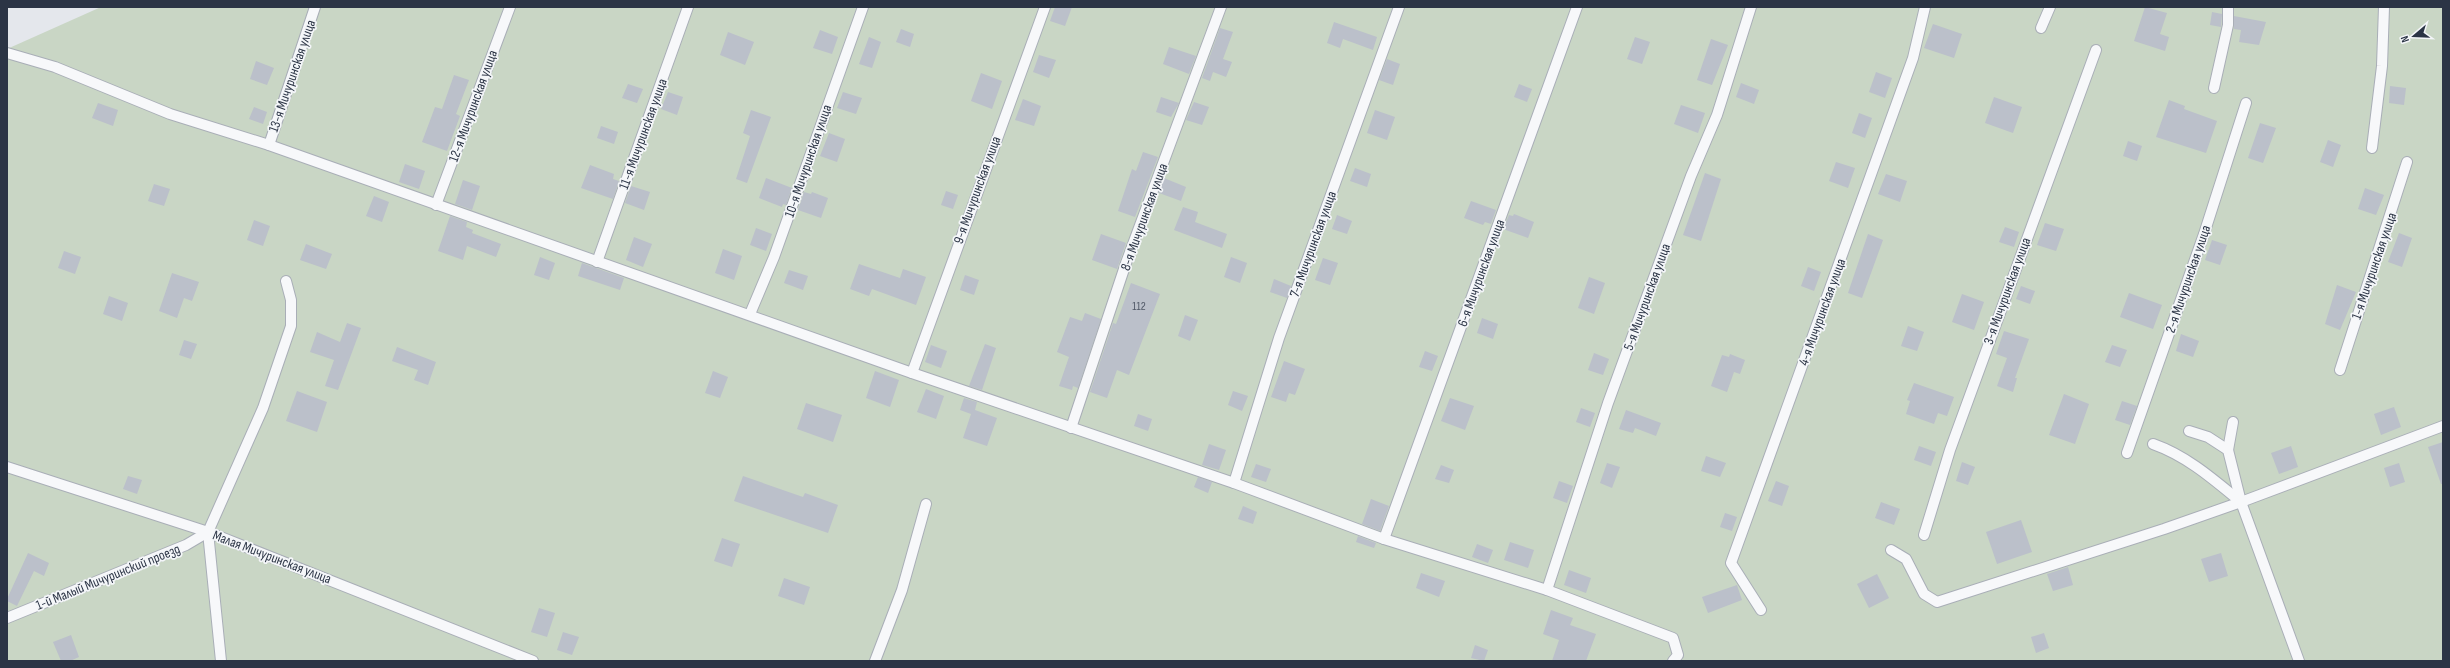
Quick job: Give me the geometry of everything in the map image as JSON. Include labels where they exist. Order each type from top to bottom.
[{"type":"lane","name":"13-я Мичуринская улица","points":[[269,145],[315,7]]},
{"type":"lane","name":"12-я Мичуринская улица","points":[[436,205],[510,7]]},
{"type":"lane","name":"11-я Мичуринская улица","points":[[598,262],[688,7]]},
{"type":"lane","name":"10-я Мичуринская улица","points":[[750,314],[774,257],[863,7]]},
{"type":"lane","name":"9-я Мичуринская улица","points":[[912,373],[959,239],[1045,7]]},
{"type":"lane","name":"8-я Мичуринская улица","points":[[1071,428],[1126,263],[1221,7]]},
{"type":"lane","name":"7-я Мичуринская улица","points":[[1234,483],[1279,338],[1399,7]]},
{"type":"lane","name":"6-я Мичуринская улица","points":[[1384,539],[1436,400],[1577,7]]},
{"type":"lane","name":"5-я Мичуринская улица","points":[[1547,590],[1608,403],[1691,176],[1717,115],[1751,7]]},
{"type":"lane","name":"4-я Мичуринская улица","points":[[1761,610],[1731,563],[1910,65],[1925,7]]},
{"type":"lane","points":[[2041,28],[2050,7]]},
{"type":"lane","points":[[2214,88],[2228,25],[2228,7]]},
{"type":"lane","points":[[2372,148],[2382,66],[2384,7]]},
{"type":"lane","name":"3-я Мичуринская улица","points":[[1924,535],[1950,450],[2096,50]]},
{"type":"lane","points":[[7,53],[55,67],[170,114],[269,145],[598,262],[750,314],[912,373],[1234,483],[1384,539],[1547,590],[1673,638],[1678,655],[1673,661]]},
{"type":"lane","name":"2-я Мичуринская улица","points":[[2127,453],[2204,234],[2246,103]]},
{"type":"lane","name":"1-я Мичуринская улица","points":[[2340,370],[2408,162]]},
{"type":"lane","points":[[221,661],[208,532],[263,408],[291,326],[291,300],[286,281]]},
{"type":"lane","points":[[2234,422],[2228,450],[2241,502],[2299,661]]},
{"type":"lane","points":[[1891,550],[1906,560],[1924,594],[1937,602],[2164,529],[2241,502],[2443,426]]},
{"type":"lane","points":[[2189,432],[2208,437],[2228,450]]},
{"type":"lane","points":[[2153,444],[2175,452],[2241,502]]},
{"type":"lane","name":"Малая Мичуринская улица","points":[[7,468],[208,532],[533,661]]},
{"type":"lane","points":[[875,661],[902,590],[926,504]]},
{"type":"lane","name":"1-й Малый Мичуринский проезд","points":[[7,618],[186,545],[208,532]]},
{"type":"green space","points":[[101,7],[2443,7],[2443,661],[7,661],[7,49]]},
{"type":"building","points":[[1055,7],[1072,7],[1065,26],[1050,21]]},
{"type":"building","points":[[2145,7],[2167,13],[2160,34],[2169,37],[2165,51],[2134,41]]},
{"type":"building","points":[[2212,12],[2222,14],[2221,27],[2210,25]]},
{"type":"building","points":[[2234,16],[2266,22],[2259,45],[2239,42],[2241,30],[2234,29]]},
{"type":"building","points":[[1334,22],[1377,37],[1373,50],[1343,39],[1340,48],[1327,43]]},
{"type":"building","points":[[1933,24],[1962,34],[1954,58],[1924,48]]},
{"type":"building","points":[[1220,28],[1233,32],[1223,59],[1232,62],[1226,77],[1213,72],[1210,81],[1202,78]]},
{"type":"building","points":[[901,29],[914,34],[910,47],[896,42]]},
{"type":"building","points":[[820,30],[838,37],[832,54],[813,48]]},
{"type":"building","points":[[728,32],[754,42],[745,65],[720,55]]},
{"type":"building","points":[[869,37],[881,42],[872,68],[859,64]]},
{"type":"building","points":[[1635,37],[1650,42],[1642,64],[1627,59]]},
{"type":"building","points":[[1711,39],[1728,45],[1712,85],[1697,80]]},
{"type":"building","points":[[1169,47],[1196,56],[1189,74],[1163,64]]},
{"type":"building","points":[[1039,55],[1056,60],[1049,78],[1033,72]]},
{"type":"building","points":[[1387,59],[1400,64],[1393,85],[1379,80]]},
{"type":"building","points":[[256,61],[274,68],[267,85],[250,79]]},
{"type":"building","points":[[1876,72],[1892,78],[1885,98],[1869,92]]},
{"type":"building","points":[[981,73],[1002,81],[992,109],[971,101]]},
{"type":"building","points":[[454,75],[469,80],[456,114],[460,116],[447,151],[422,142],[435,107],[442,109]]},
{"type":"building","points":[[1741,83],[1759,90],[1754,104],[1736,97]]},
{"type":"building","points":[[628,84],[643,89],[637,103],[622,98]]},
{"type":"building","points":[[1519,84],[1532,89],[1527,102],[1514,97]]},
{"type":"building","points":[[2390,86],[2406,88],[2404,105],[2389,103]]},
{"type":"building","points":[[668,92],[683,97],[677,115],[661,109]]},
{"type":"building","points":[[843,92],[862,98],[856,114],[837,108]]},
{"type":"building","points":[[1161,97],[1179,103],[1171,117],[1156,112]]},
{"type":"building","points":[[1994,97],[2022,107],[2013,133],[1985,123]]},
{"type":"building","points":[[1023,99],[1041,106],[1034,126],[1015,120]]},
{"type":"building","points":[[2169,100],[2185,106],[2184,109],[2217,121],[2206,153],[2156,137]]},
{"type":"building","points":[[1194,102],[1209,107],[1202,125],[1186,120]]},
{"type":"building","points":[[98,103],[118,110],[113,126],[92,118]]},
{"type":"building","points":[[1681,105],[1705,113],[1698,133],[1674,124]]},
{"type":"building","points":[[254,107],[267,112],[263,124],[249,119]]},
{"type":"building","points":[[751,110],[771,117],[747,183],[736,179],[750,136],[743,133]]},
{"type":"building","points":[[1375,110],[1395,117],[1387,140],[1367,133]]},
{"type":"building","points":[[1859,113],[1872,118],[1865,138],[1852,133]]},
{"type":"building","points":[[2260,123],[2276,128],[2263,163],[2248,158]]},
{"type":"building","points":[[601,126],[618,132],[614,144],[597,138]]},
{"type":"building","points":[[829,133],[845,139],[837,162],[820,156]]},
{"type":"building","points":[[2328,140],[2341,145],[2333,167],[2320,162]]},
{"type":"building","points":[[2128,141],[2142,146],[2137,161],[2123,156]]},
{"type":"building","points":[[1143,152],[1158,157],[1135,217],[1118,211],[1132,169],[1136,171]]},
{"type":"building","points":[[1836,162],[1855,168],[1848,188],[1829,181]]},
{"type":"building","points":[[405,164],[425,171],[419,189],[399,182]]},
{"type":"building","points":[[590,165],[614,174],[613,179],[619,181],[613,199],[581,188]]},
{"type":"building","points":[[1355,168],[1371,174],[1367,187],[1350,181]]},
{"type":"building","points":[[1705,173],[1721,179],[1701,241],[1683,235]]},
{"type":"building","points":[[1886,174],[1907,181],[1900,202],[1878,194]]},
{"type":"building","points":[[766,178],[792,188],[786,205],[783,204],[782,207],[759,198]]},
{"type":"building","points":[[1164,178],[1186,187],[1181,201],[1159,193]]},
{"type":"building","points":[[463,180],[480,186],[472,210],[455,204]]},
{"type":"building","points":[[154,184],[170,189],[164,206],[148,201]]},
{"type":"building","points":[[631,186],[650,192],[644,210],[625,203]]},
{"type":"building","points":[[2365,188],[2384,195],[2376,215],[2358,209]]},
{"type":"building","points":[[946,191],[958,195],[953,209],[941,205]]},
{"type":"building","points":[[804,192],[811,194],[812,192],[828,198],[821,218],[798,210]]},
{"type":"building","points":[[374,196],[389,202],[382,222],[366,216]]},
{"type":"building","points":[[1471,201],[1496,210],[1491,224],[1485,222],[1483,225],[1464,218]]},
{"type":"building","points":[[1183,207],[1198,212],[1195,222],[1227,234],[1222,248],[1174,230]]},
{"type":"building","points":[[1514,214],[1534,222],[1528,238],[1503,229],[1509,215],[1513,216]]},
{"type":"building","points":[[1337,215],[1352,221],[1347,234],[1332,229]]},
{"type":"building","points":[[450,216],[467,222],[466,227],[473,230],[472,233],[501,244],[496,257],[467,246],[463,260],[438,251]]},
{"type":"building","points":[[254,220],[270,226],[263,246],[247,240]]},
{"type":"building","points":[[2045,223],[2064,229],[2056,251],[2037,245]]},
{"type":"building","points":[[2005,227],[2019,232],[2014,247],[1999,242]]},
{"type":"building","points":[[756,228],[772,234],[766,251],[750,245]]},
{"type":"building","points":[[2399,233],[2412,238],[2402,267],[2388,262]]},
{"type":"building","points":[[1101,234],[1126,243],[1117,269],[1092,260]]},
{"type":"building","points":[[1868,234],[1883,240],[1862,298],[1848,293]]},
{"type":"building","points":[[634,237],[652,244],[643,267],[626,260]]},
{"type":"building","points":[[2212,240],[2227,245],[2220,265],[2205,260]]},
{"type":"building","points":[[306,244],[332,254],[326,269],[300,260]]},
{"type":"building","points":[[723,249],[742,256],[734,280],[715,273]]},
{"type":"building","points":[[64,251],[81,257],[75,274],[58,268]]},
{"type":"building","points":[[540,257],[555,263],[549,280],[534,275]]},
{"type":"building","points":[[1231,257],[1247,263],[1240,283],[1224,277]]},
{"type":"building","points":[[1323,258],[1338,263],[1330,285],[1315,280]]},
{"type":"building","points":[[582,263],[624,278],[620,290],[578,276]]},
{"type":"building","points":[[859,264],[900,278],[903,269],[926,277],[916,305],[872,289],[869,296],[850,289]]},
{"type":"building","points":[[1808,267],[1821,272],[1814,291],[1801,286]]},
{"type":"building","points":[[789,270],[808,276],[803,290],[784,283]]},
{"type":"building","points":[[172,273],[199,282],[192,301],[184,298],[177,318],[159,311]]},
{"type":"building","points":[[965,275],[979,280],[974,295],[960,290]]},
{"type":"building","points":[[1589,277],[1605,283],[1594,314],[1578,308]]},
{"type":"building","points":[[1274,279],[1291,286],[1287,298],[1270,292]]},
{"type":"building","points":[[1131,283],[1160,294],[1129,375],[1117,370],[1107,398],[1090,392],[1113,323],[1116,324]]},
{"type":"building","points":[[2337,285],[2356,292],[2340,330],[2325,324]]},
{"type":"building","points":[[2021,286],[2035,291],[2030,304],[2016,299]]},
{"type":"building","points":[[2129,293],[2162,305],[2153,329],[2120,317]]},
{"type":"building","points":[[1962,294],[1984,302],[1974,330],[1952,322]]},
{"type":"building","points":[[109,296],[128,303],[122,321],[103,314]]},
{"type":"building","points":[[1085,313],[1101,319],[1078,388],[1073,386],[1072,390],[1059,386],[1069,357],[1057,352],[1070,317],[1082,321]]},
{"type":"building","points":[[1185,315],[1198,320],[1190,341],[1178,336]]},
{"type":"building","points":[[1482,318],[1498,324],[1493,339],[1477,333]]},
{"type":"building","points":[[347,323],[361,328],[338,390],[325,386],[334,360],[310,352],[317,332],[340,342]]},
{"type":"building","points":[[1908,326],[1924,332],[1917,351],[1901,346]]},
{"type":"building","points":[[2004,331],[2029,339],[2015,378],[2017,378],[2013,392],[1997,386],[2007,358],[1996,354]]},
{"type":"building","points":[[2181,334],[2199,341],[2193,357],[2176,351]]},
{"type":"building","points":[[184,340],[197,344],[191,359],[179,355]]},
{"type":"building","points":[[985,344],[996,348],[982,390],[969,386]]},
{"type":"building","points":[[931,345],[947,351],[941,368],[925,362]]},
{"type":"building","points":[[2112,345],[2127,350],[2120,367],[2105,362]]},
{"type":"building","points":[[397,347],[436,362],[428,385],[414,380],[418,370],[392,361]]},
{"type":"building","points":[[1425,351],[1438,356],[1432,371],[1419,367]]},
{"type":"building","points":[[1594,353],[1609,359],[1603,375],[1588,370]]},
{"type":"building","points":[[1730,354],[1745,360],[1740,374],[1734,372],[1727,392],[1711,386],[1722,355],[1729,357]]},
{"type":"building","points":[[1284,361],[1305,369],[1295,395],[1289,393],[1286,402],[1271,397]]},
{"type":"building","points":[[713,371],[728,377],[720,398],[705,393]]},
{"type":"building","points":[[875,371],[899,380],[890,407],[866,398]]},
{"type":"building","points":[[1914,383],[1954,397],[1947,416],[1938,413],[1934,424],[1906,414],[1910,401],[1907,400]]},
{"type":"building","points":[[926,389],[944,396],[936,419],[917,412]]},
{"type":"building","points":[[297,391],[327,402],[317,432],[286,421]]},
{"type":"building","points":[[1233,391],[1248,396],[1242,411],[1228,405]]},
{"type":"building","points":[[2064,394],[2089,404],[2075,444],[2049,435]]},
{"type":"building","points":[[964,398],[977,402],[975,410],[997,418],[987,446],[963,438],[971,414],[960,410]]},
{"type":"building","points":[[1450,398],[1474,406],[1465,430],[1441,421]]},
{"type":"building","points":[[2122,401],[2137,406],[2130,425],[2115,420]]},
{"type":"building","points":[[806,403],[842,415],[833,442],[797,429]]},
{"type":"building","points":[[2394,407],[2401,427],[2381,435],[2374,414]]},
{"type":"building","points":[[1581,408],[1595,413],[1590,427],[1576,422]]},
{"type":"building","points":[[1626,410],[1661,423],[1656,436],[1635,428],[1633,433],[1619,429]]},
{"type":"building","points":[[1138,414],[1152,419],[1148,431],[1134,426]]},
{"type":"building","points":[[2443,442],[2443,484],[2441,484],[2428,447]]},
{"type":"building","points":[[1209,444],[1226,450],[1219,470],[1202,465]]},
{"type":"building","points":[[1919,446],[1936,452],[1931,466],[1914,460]]},
{"type":"building","points":[[2291,446],[2298,467],[2279,474],[2271,453]]},
{"type":"building","points":[[1706,456],[1726,463],[1720,477],[1701,471]]},
{"type":"building","points":[[1962,462],[1975,467],[1968,485],[1956,481]]},
{"type":"building","points":[[1607,463],[1620,467],[1612,488],[1600,483]]},
{"type":"building","points":[[2399,463],[2405,482],[2390,487],[2384,468]]},
{"type":"building","points":[[1256,464],[1271,469],[1266,482],[1251,477]]},
{"type":"building","points":[[1441,465],[1454,470],[1449,483],[1435,479]]},
{"type":"building","points":[[128,476],[142,480],[137,494],[123,489]]},
{"type":"building","points":[[743,476],[803,497],[805,493],[838,505],[828,533],[734,501]]},
{"type":"building","points":[[1198,477],[1212,482],[1208,493],[1194,487]]},
{"type":"building","points":[[1559,481],[1573,486],[1567,503],[1553,498]]},
{"type":"building","points":[[1776,481],[1789,486],[1782,506],[1768,501]]},
{"type":"building","points":[[1371,499],[1389,506],[1380,531],[1362,524]]},
{"type":"building","points":[[1881,502],[1900,509],[1894,525],[1875,518]]},
{"type":"building","points":[[1243,506],[1257,512],[1253,524],[1238,519]]},
{"type":"building","points":[[1725,513],[1737,517],[1732,531],[1720,527]]},
{"type":"building","points":[[2021,520],[2032,552],[1997,564],[1986,532]]},
{"type":"building","points":[[1358,536],[1376,543],[1374,548],[1356,542]]},
{"type":"building","points":[[722,538],[740,544],[732,567],[714,561]]},
{"type":"building","points":[[1510,542],[1534,550],[1528,568],[1504,560]]},
{"type":"building","points":[[1477,544],[1493,550],[1488,563],[1472,557]]},
{"type":"building","points":[[28,553],[49,563],[44,576],[34,571],[17,606],[7,601],[7,599]]},
{"type":"building","points":[[2221,553],[2228,576],[2209,582],[2201,559]]},
{"type":"building","points":[[2068,567],[2073,585],[2053,591],[2047,574]]},
{"type":"building","points":[[1569,570],[1591,578],[1586,593],[1564,585]]},
{"type":"building","points":[[1421,573],[1445,581],[1439,597],[1416,588]]},
{"type":"building","points":[[1877,574],[1889,598],[1869,608],[1857,584]]},
{"type":"building","points":[[784,578],[810,587],[804,605],[778,596]]},
{"type":"building","points":[[1737,585],[1742,600],[1708,613],[1702,597]]},
{"type":"building","points":[[539,608],[555,613],[547,637],[531,632]]},
{"type":"building","points":[[1551,610],[1573,618],[1570,625],[1596,634],[1586,661],[1552,661],[1559,640],[1543,634]]},
{"type":"building","points":[[563,632],[579,637],[572,655],[557,650]]},
{"type":"building","points":[[2044,633],[2049,648],[2036,653],[2031,637]]},
{"type":"building","points":[[71,635],[79,657],[70,661],[61,661],[53,642]]},
{"type":"building","points":[[1475,645],[1488,650],[1484,661],[1471,658]]}]
